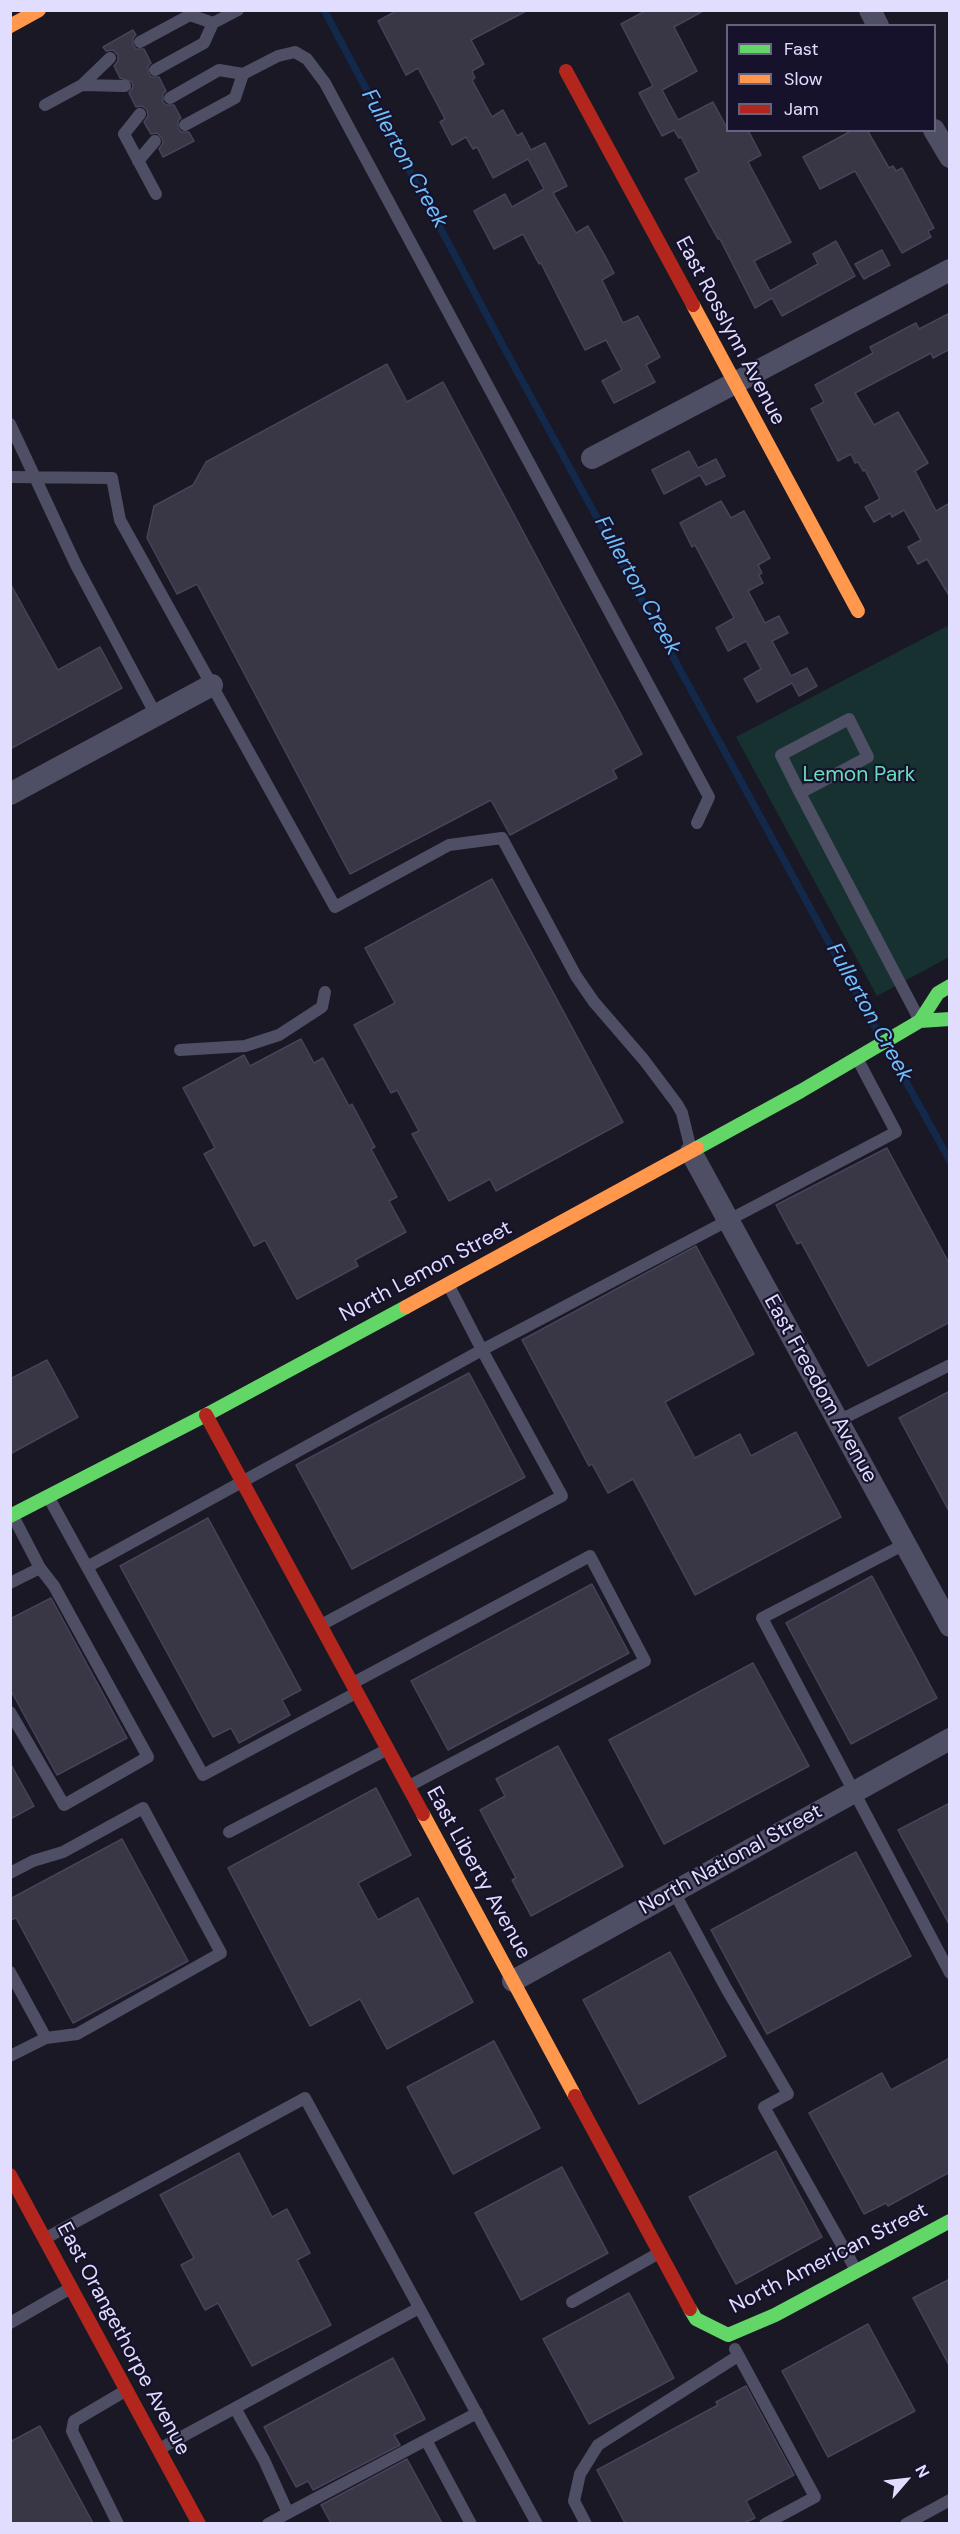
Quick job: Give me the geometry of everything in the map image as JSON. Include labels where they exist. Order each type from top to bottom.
[{"type":"street","points":[[10,26],[39,10]]},
{"type":"street","points":[[870,10],[877,24]]},
{"type":"street","name":"East Rosslynn Avenue","points":[[566,71],[858,611]]},
{"type":"street","points":[[935,132],[950,157]]},
{"type":"street","points":[[592,458],[950,270]]},
{"type":"street","points":[[10,794],[212,685]]},
{"type":"street","points":[[920,1021],[938,993],[950,986]]},
{"type":"street","points":[[920,1021],[950,1019]]},
{"type":"street","name":"North Lemon Street","points":[[12,1516],[206,1415],[691,1152],[920,1021]]},
{"type":"street","name":"East Freedom Avenue","points":[[691,1152],[950,1626]]},
{"type":"street","name":"East Liberty Avenue","points":[[206,1415],[696,2319],[728,2335]]},
{"type":"street","name":"North National Street","points":[[513,1981],[950,1739]]},
{"type":"street","name":"East Orangethorpe Avenue","points":[[10,2175],[199,2523]]},
{"type":"street","name":"North American Street","points":[[728,2335],[775,2315],[950,2221]]},
{"type":"lane","points":[[155,70],[204,43],[213,23],[238,10]]},
{"type":"lane","points":[[140,42],[190,15],[213,23]]},
{"type":"lane","points":[[170,98],[219,70],[243,74],[278,56],[295,52],[307,59],[325,83],[709,797],[697,823]]},
{"type":"lane","points":[[45,105],[82,84],[110,58]]},
{"type":"lane","points":[[185,125],[235,98],[243,74]]},
{"type":"lane","points":[[82,84],[125,86]]},
{"type":"lane","points":[[140,114],[124,134],[156,194]]},
{"type":"lane","points":[[138,160],[155,141]]},
{"type":"lane","points":[[10,424],[76,565],[156,715]]},
{"type":"lane","points":[[10,477],[112,478],[120,520],[335,907],[449,845],[502,838],[576,976],[594,1002],[644,1060],[677,1104],[682,1113],[691,1152]]},
{"type":"lane","points":[[800,793],[868,757],[849,719],[780,755],[800,793],[920,1021]]},
{"type":"lane","points":[[180,1050],[245,1046],[279,1035],[322,1007],[325,992]]},
{"type":"lane","points":[[87,1567],[482,1350],[896,1132],[857,1059]]},
{"type":"lane","points":[[320,1625],[562,1496],[448,1284]]},
{"type":"lane","points":[[838,1422],[950,1365]]},
{"type":"lane","points":[[48,1497],[203,1775],[590,1556],[645,1661],[407,1787]]},
{"type":"lane","points":[[10,1712],[64,1805],[148,1757],[54,1586],[40,1568],[12,1516]]},
{"type":"lane","points":[[905,1544],[762,1618],[950,1973]]},
{"type":"lane","points":[[10,1583],[40,1568]]},
{"type":"lane","points":[[229,1832],[387,1749]]},
{"type":"lane","points":[[10,1873],[33,1861],[63,1852],[143,1808],[221,1953],[77,2034],[46,2038],[10,2056]]},
{"type":"lane","points":[[674,1892],[726,1988],[788,2094],[764,2107],[857,2271]]},
{"type":"lane","points":[[10,1972],[46,2038]]},
{"type":"lane","points":[[45,2239],[305,2098],[537,2523]]},
{"type":"lane","points":[[572,2302],[660,2253]]},
{"type":"lane","points":[[10,2323],[71,2287]]},
{"type":"lane","points":[[159,2449],[419,2308]]},
{"type":"lane","points":[[728,2335],[815,2497],[765,2523]]},
{"type":"lane","points":[[586,2523],[574,2501],[580,2474],[598,2445],[738,2356]]},
{"type":"lane","points":[[118,2523],[72,2431],[74,2421],[127,2390]]},
{"type":"lane","points":[[234,2408],[264,2460],[288,2513]]},
{"type":"lane","points":[[268,2523],[477,2413]]},
{"type":"lane","points":[[426,2440],[471,2523]]},
{"type":"lane","points":[[906,2523],[950,2499]]},
{"type":"green space","name":"Lemon Park","points":[[949,625],[949,957],[877,996],[736,737]]},
{"type":"building","points":[[398,10],[528,10],[471,40],[484,64],[472,71],[475,78],[472,80],[492,117],[503,110],[517,136],[522,133],[531,150],[545,143],[567,186],[553,193],[576,233],[588,226],[604,254],[614,273],[602,280],[623,323],[638,316],[660,357],[646,365],[655,382],[614,403],[602,381],[622,370],[606,340],[585,350],[541,263],[539,264],[523,234],[494,249],[474,211],[505,194],[512,207],[544,189],[528,159],[493,178],[477,147],[473,149],[466,137],[452,145],[440,122],[445,119],[418,68],[406,75],[378,21]]},
{"type":"building","points":[[647,10],[705,10],[674,27],[697,71],[662,90],[678,120],[713,102],[726,126],[726,132],[749,132],[761,155],[748,162],[791,242],[754,261],[770,291],[818,264],[813,254],[836,241],[855,276],[782,316],[772,298],[755,308],[720,239],[685,179],[699,172],[681,137],[679,138],[674,130],[662,136],[639,93],[653,86],[621,24]]},
{"type":"building","points":[[133,30],[136,35],[133,38],[133,45],[136,49],[144,49],[151,63],[148,66],[148,73],[151,77],[159,77],[166,91],[163,94],[163,102],[166,105],[174,105],[181,118],[178,121],[178,128],[181,132],[189,132],[194,141],[163,157],[159,149],[163,143],[162,138],[157,133],[151,134],[144,122],[148,116],[147,110],[142,106],[136,107],[129,93],[133,87],[132,82],[120,78],[114,66],[118,61],[118,55],[113,50],[106,51],[103,47]]},
{"type":"building","points":[[849,132],[868,132],[889,168],[893,166],[896,171],[902,168],[934,228],[928,231],[931,237],[902,253],[855,171],[820,189],[803,157]]},
{"type":"building","points":[[882,250],[890,265],[864,279],[855,264]]},
{"type":"building","points":[[950,313],[950,349],[933,358],[931,353],[855,393],[874,425],[898,412],[928,463],[915,471],[936,511],[950,503],[950,597],[927,559],[918,564],[908,547],[921,540],[904,510],[892,517],[890,513],[874,522],[865,507],[880,499],[865,470],[863,471],[858,462],[855,463],[851,454],[838,461],[811,409],[824,402],[815,385],[873,353],[870,347],[916,323],[919,329]]},
{"type":"building","points":[[387,364],[407,402],[443,382],[642,754],[613,770],[617,778],[510,835],[491,800],[350,874],[197,584],[177,594],[147,538],[154,506],[193,485],[206,462]]},
{"type":"building","points":[[689,451],[698,468],[716,459],[725,476],[706,485],[700,475],[664,494],[652,470]]},
{"type":"building","points":[[721,501],[731,518],[744,511],[770,558],[758,565],[763,583],[748,591],[765,623],[779,616],[788,633],[772,641],[791,676],[807,668],[817,686],[799,696],[792,683],[757,702],[744,679],[761,669],[746,641],[728,651],[716,628],[734,618],[695,545],[692,547],[680,523]]},
{"type":"building","points":[[10,583],[58,670],[100,647],[122,688],[10,749]]},
{"type":"building","points":[[492,879],[623,1122],[496,1191],[490,1179],[449,1201],[412,1134],[419,1131],[397,1090],[391,1093],[354,1025],[395,1003],[365,948]]},
{"type":"building","points":[[301,1039],[314,1063],[323,1058],[349,1106],[352,1104],[375,1147],[371,1149],[397,1197],[389,1201],[406,1232],[355,1260],[358,1266],[297,1299],[265,1240],[254,1246],[204,1154],[215,1148],[183,1088],[244,1055],[250,1066]]},
{"type":"building","points":[[887,1148],[950,1265],[950,1322],[868,1366],[801,1242],[797,1244],[776,1205]]},
{"type":"building","points":[[696,1246],[754,1354],[665,1402],[695,1458],[740,1434],[751,1456],[796,1432],[841,1517],[695,1595],[633,1479],[608,1493],[592,1464],[589,1466],[522,1340]]},
{"type":"building","points":[[47,1360],[78,1417],[10,1454],[10,1379]]},
{"type":"building","points":[[469,1373],[525,1477],[352,1569],[296,1465]]},
{"type":"building","points":[[950,1391],[950,1513],[899,1418]]},
{"type":"building","points":[[208,1518],[301,1690],[282,1700],[290,1715],[239,1743],[231,1728],[213,1737],[120,1566]]},
{"type":"building","points":[[872,1576],[937,1698],[851,1744],[786,1623]]},
{"type":"building","points":[[592,1584],[629,1653],[448,1750],[411,1681]]},
{"type":"building","points":[[51,1598],[127,1738],[57,1775],[10,1689],[10,1619]]},
{"type":"building","points":[[753,1663],[809,1766],[664,1844],[609,1740]]},
{"type":"building","points":[[558,1746],[623,1866],[531,1916],[512,1880],[516,1878],[480,1810],[505,1796],[496,1779]]},
{"type":"building","points":[[10,1763],[34,1806],[10,1819]]},
{"type":"building","points":[[376,1788],[411,1855],[358,1883],[378,1920],[418,1898],[473,2002],[387,2049],[360,1999],[310,2026],[228,1868]]},
{"type":"building","points":[[950,1803],[950,1926],[898,1830]]},
{"type":"building","points":[[122,1839],[188,1961],[73,2023],[16,1918],[10,1920],[10,1899]]},
{"type":"building","points":[[856,1852],[911,1956],[767,2034],[711,1930]]},
{"type":"building","points":[[670,1952],[726,2056],[639,2104],[583,2000]]},
{"type":"building","points":[[494,2041],[540,2128],[453,2174],[407,2087]]},
{"type":"building","points":[[950,2058],[950,2172],[888,2206],[886,2203],[864,2214],[809,2113],[882,2073],[891,2090]]},
{"type":"building","points":[[776,2151],[822,2237],[736,2284],[689,2197]]},
{"type":"building","points":[[239,2153],[272,2217],[287,2209],[310,2253],[297,2260],[331,2325],[252,2366],[218,2303],[205,2310],[181,2265],[194,2258],[160,2195]]},
{"type":"building","points":[[562,2167],[608,2253],[521,2300],[475,2213]]},
{"type":"building","points":[[950,2279],[950,2367],[913,2298]]},
{"type":"building","points":[[629,2293],[674,2378],[589,2424],[543,2339]]},
{"type":"building","points":[[868,2324],[915,2411],[828,2457],[782,2371]]},
{"type":"building","points":[[393,2358],[425,2419],[394,2435],[400,2445],[313,2490],[308,2481],[296,2487],[264,2427]]},
{"type":"building","points":[[746,2386],[794,2475],[746,2501],[755,2518],[744,2523],[625,2523],[597,2470],[718,2405],[716,2402]]},
{"type":"building","points":[[40,2426],[93,2523],[10,2523],[10,2442]]},
{"type":"building","points":[[407,2459],[442,2523],[331,2523],[321,2505]]},
{"type":"waterway","name":"Fullerton Creek","points":[[324,10],[501,342],[880,1036]]},
{"type":"waterway","name":"Fullerton Creek","points":[[889,1051],[950,1161]]},
{"type":"traffic: fast","points":[[920,1021],[938,993],[950,986]]},
{"type":"traffic: fast","points":[[697,1148],[801,1091],[920,1021],[950,1019]]},
{"type":"traffic: fast","points":[[10,1516],[206,1415],[406,1307]]},
{"type":"traffic: fast","points":[[690,2309],[696,2319],[728,2335],[775,2315],[950,2221]]},
{"type":"traffic: slow","points":[[10,26],[39,10]]},
{"type":"traffic: slow","points":[[693,305],[858,611]]},
{"type":"traffic: slow","points":[[406,1307],[697,1148]]},
{"type":"traffic: slow","points":[[423,1814],[575,2096]]},
{"type":"traffic: jam","points":[[566,71],[693,305]]},
{"type":"traffic: jam","points":[[206,1415],[423,1814]]},
{"type":"traffic: jam","points":[[575,2096],[690,2309]]},
{"type":"traffic: jam","points":[[10,2175],[199,2524]]}]
